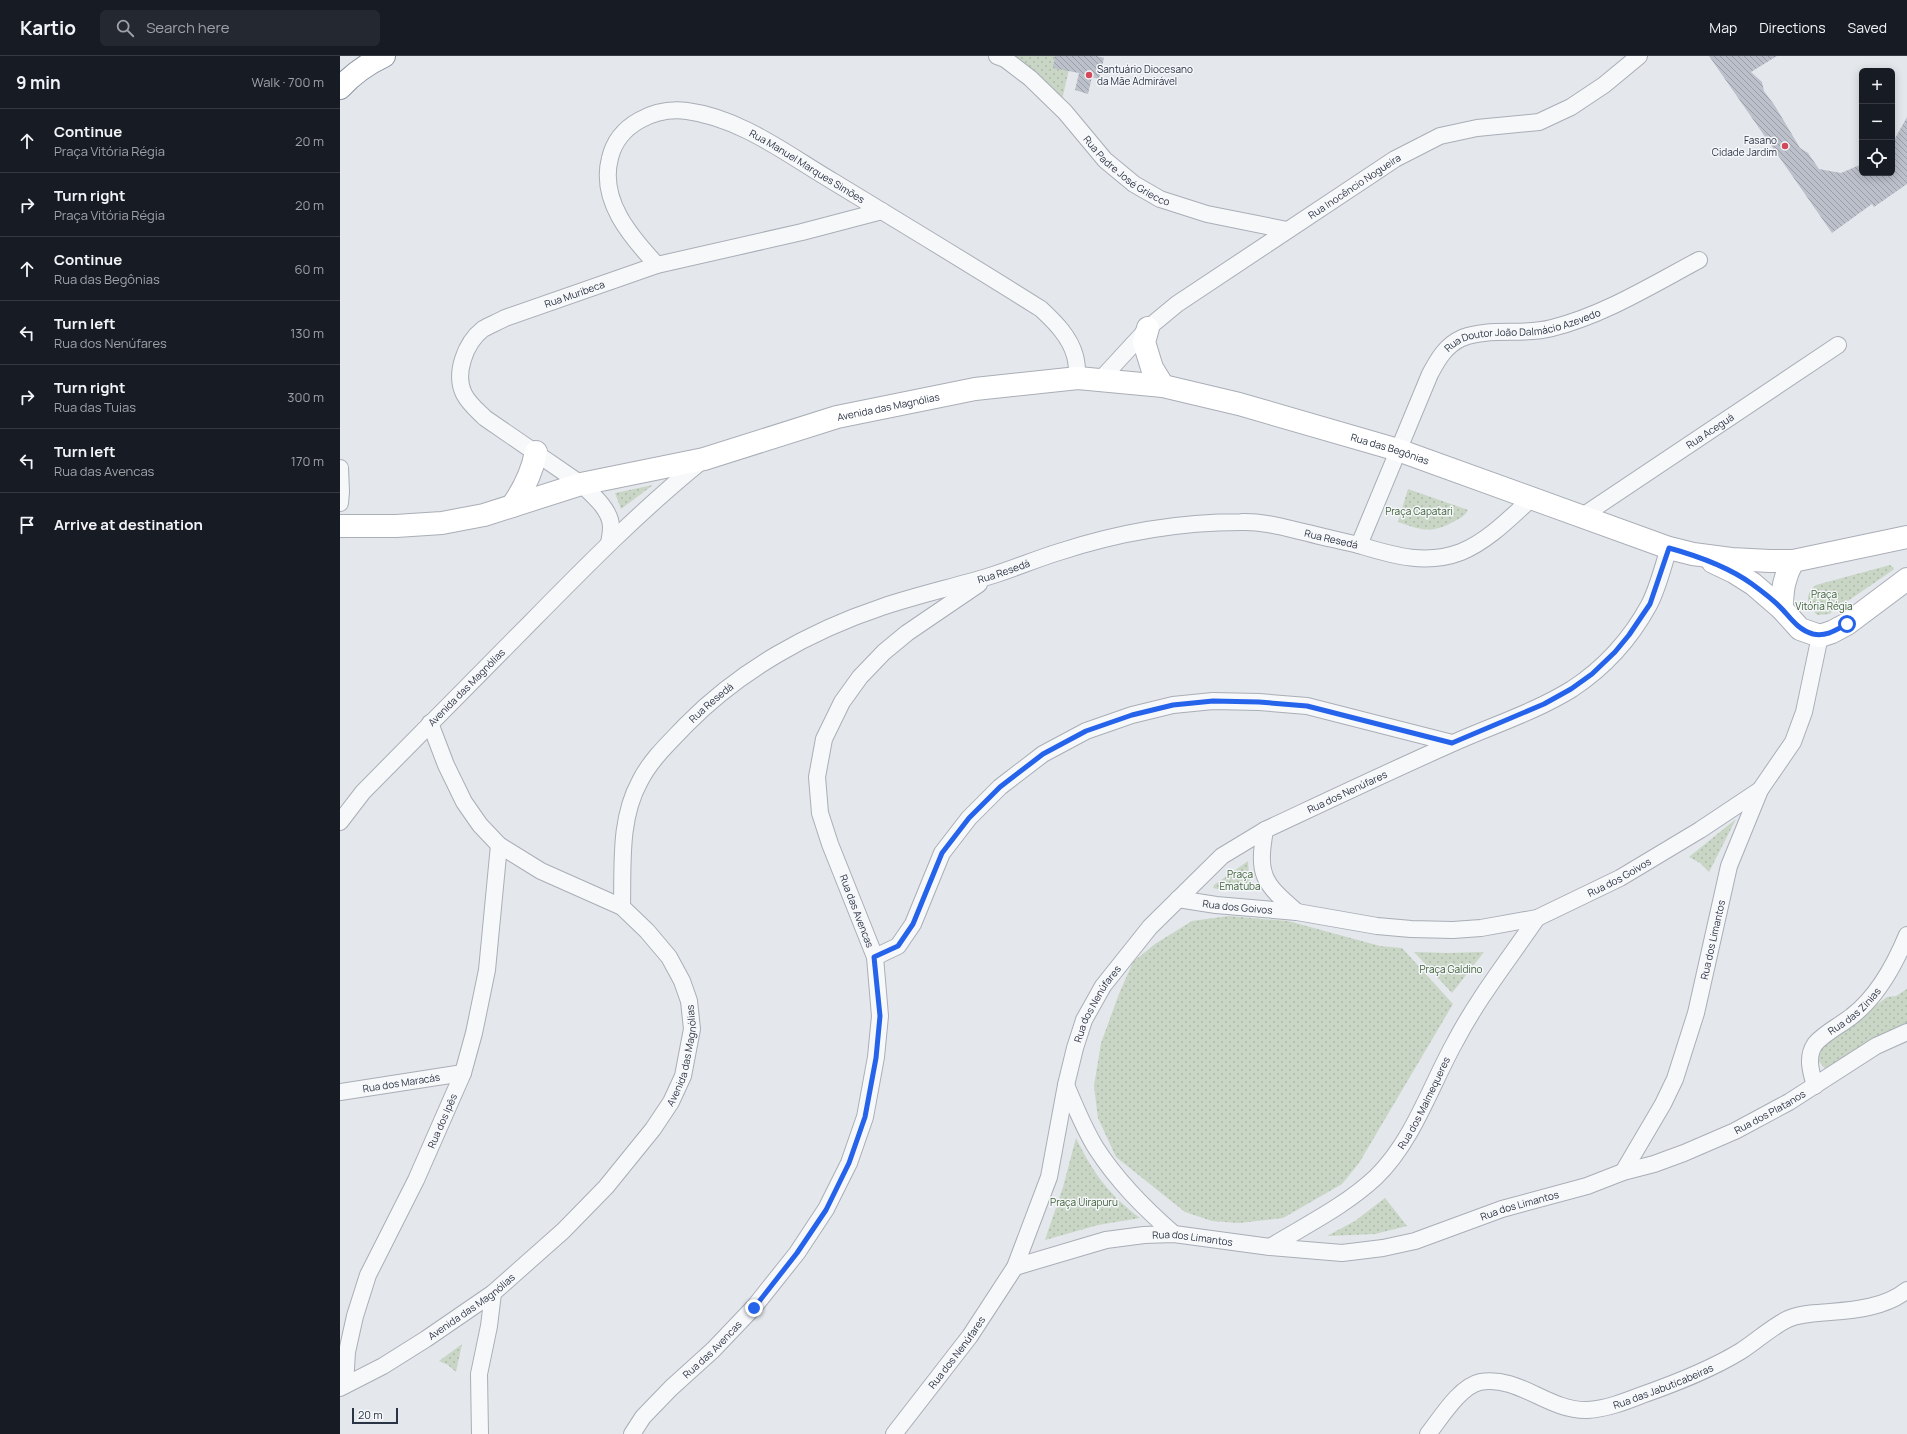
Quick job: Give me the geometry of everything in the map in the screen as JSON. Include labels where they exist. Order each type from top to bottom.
[{"type":"main road","points":[[340,88],[348,79],[370,63],[384,56]]},
{"type":"main road","points":[[1148,328],[1144,342],[1152,368],[1163,386]]},
{"type":"main road","name":"Rua das Begônias","points":[[1078,378],[1163,386],[1239,404],[1398,450],[1669,548],[1693,554],[1747,560],[1793,561]]},
{"type":"main road","name":"Avenida das Magnólias","points":[[340,526],[396,526],[442,523],[484,515],[581,484],[704,459],[838,417],[975,389],[1078,378]]},
{"type":"main road","points":[[512,506],[528,480],[534,466],[536,452]]},
{"type":"main road","points":[[1907,537],[1793,561],[1782,586],[1782,609],[1800,629],[1820,636],[1832,632],[1847,624],[1907,579]]},
{"type":"main road","name":"Rua das Begônias","points":[[1693,554],[1734,572],[1753,584],[1782,609]]},
{"type":"street","name":"Rua Padre José Griecco","points":[[997,56],[1005,59],[1030,78],[1065,112],[1106,160],[1134,184],[1160,199],[1207,214],[1287,230]]},
{"type":"street","name":"Rua Inocêncio Nogueira","points":[[1101,379],[1148,328],[1199,288],[1395,159],[1440,136],[1478,128],[1539,122],[1571,107],[1604,85],[1639,56]]},
{"type":"street","name":"Rua Manuel Marques Simões","points":[[657,265],[638,245],[618,217],[606,172],[611,152],[621,137],[634,124],[663,110],[687,111],[723,119],[758,137],[882,211],[1041,309],[1056,323],[1068,340],[1075,355],[1078,378]]},
{"type":"street","name":"Rua Muribeca","points":[[581,484],[485,418],[464,394],[460,380],[462,364],[467,350],[473,340],[483,330],[505,318],[657,265],[802,232],[882,211]]},
{"type":"street","name":"Rua Doutor João Dalmácio Azevedo","points":[[1398,450],[1430,374],[1440,356],[1450,345],[1461,339],[1476,334],[1528,332],[1552,328],[1582,318],[1629,298],[1699,260]]},
{"type":"street","name":"Rua Aceguá","points":[[1581,517],[1838,345]]},
{"type":"street","points":[[1359,546],[1398,450]]},
{"type":"street","name":"Avenida das Magnólias","points":[[343,1386],[401,1354],[493,1293],[563,1231],[606,1187],[653,1129],[671,1102],[683,1076],[692,1029],[689,1001],[684,987],[669,957],[647,931],[622,907],[541,871],[499,845],[480,824],[464,802],[446,765],[430,723],[609,543],[678,480],[704,459]]},
{"type":"street","points":[[340,468],[342,492],[340,503]]},
{"type":"street","points":[[581,484],[601,504],[608,516],[611,527],[609,543]]},
{"type":"street","name":"Rua Resedá","points":[[622,907],[623,848],[626,814],[640,780],[656,757],[700,711],[746,675],[802,639],[881,607],[990,576],[1060,552],[1103,540],[1175,527],[1243,522],[1275,525],[1393,555],[1421,560],[1439,558],[1461,552],[1485,538],[1532,498]]},
{"type":"street","name":"Rua dos Nenúfares","points":[[1066,1085],[1075,1048],[1084,1020],[1102,986],[1140,938],[1222,856],[1265,830],[1452,743],[1544,704],[1571,689],[1592,674],[1615,652],[1629,635],[1650,604],[1669,548]]},
{"type":"street","name":"Rua das Avencas","points":[[632,1434],[643,1417],[671,1388],[713,1350],[754,1308],[797,1253],[826,1210],[849,1163],[865,1117],[876,1058],[880,1016],[874,957],[830,844],[820,813],[817,777],[824,739],[842,702],[860,677],[884,652],[907,633],[990,576]]},
{"type":"street","name":"Rua dos Goivos","points":[[1178,899],[1216,905],[1297,912],[1377,926],[1411,929],[1453,930],[1481,928],[1537,918],[1620,878],[1681,842],[1760,790],[1793,742],[1804,712],[1820,636]]},
{"type":"street","points":[[874,957],[898,946],[913,924],[942,853],[969,818],[1000,787],[1043,754],[1086,731],[1132,715],[1173,705],[1213,701],[1259,702],[1307,706],[1452,743]]},
{"type":"street","points":[[340,822],[363,792],[430,723]]},
{"type":"street","name":"Rua dos Limantos","points":[[1015,1267],[1106,1240],[1144,1235],[1174,1234],[1270,1247],[1342,1253],[1383,1248],[1415,1241],[1502,1209],[1587,1186],[1623,1172],[1663,1104],[1675,1079],[1696,1013],[1729,866],[1760,790]]},
{"type":"street","name":"Rua dos Goivos","points":[[1265,830],[1261,855],[1263,874],[1268,885],[1297,912]]},
{"type":"street","name":"Rua dos Ipês","points":[[343,1386],[347,1352],[354,1316],[368,1275],[416,1180],[463,1073],[474,1033],[487,970],[499,845]]},
{"type":"street","name":"Rua dos Malmequeres","points":[[1270,1247],[1357,1194],[1377,1176],[1393,1157],[1409,1131],[1455,1041],[1479,1001],[1537,918]]},
{"type":"street","name":"Rua das Zinias","points":[[1815,1086],[1810,1065],[1811,1054],[1815,1044],[1854,1016],[1871,997],[1893,965],[1907,935]]},
{"type":"street","name":"Rua dos Platanos","points":[[1623,1172],[1654,1164],[1735,1131],[1815,1086],[1876,1046],[1907,1032]]},
{"type":"street","name":"Rua dos Maracás","points":[[340,1092],[463,1073]]},
{"type":"street","points":[[1066,1085],[1080,1119],[1116,1177],[1136,1199],[1174,1234]]},
{"type":"street","points":[[1015,1267],[1049,1177],[1066,1085]]},
{"type":"street","name":"Rua dos Nenúfares","points":[[894,1434],[970,1336],[1015,1267]]},
{"type":"street","name":"Rua das Jabuticabeiras","points":[[1428,1434],[1454,1400],[1467,1389],[1479,1382],[1499,1381],[1522,1388],[1566,1408],[1586,1410],[1609,1407],[1679,1382],[1721,1364],[1789,1319],[1806,1314],[1863,1309],[1888,1302],[1907,1290]]},
{"type":"street","points":[[480,1434],[479,1374],[489,1326],[493,1293]]},
{"type":"green space","points":[[1015,56],[1072,56],[1062,100],[1030,68]]},
{"type":"green space","points":[[653,485],[621,509],[615,493]]},
{"type":"green space","name":"Praça Capatari","points":[[1408,489],[1468,510],[1464,516],[1438,528],[1426,530],[1398,522]]},
{"type":"green space","name":"Praça Vitória Régia","points":[[1890,565],[1894,568],[1893,570],[1829,614],[1818,615],[1811,608],[1808,596],[1816,585]]},
{"type":"green space","points":[[1736,819],[1709,872],[1700,863],[1689,857]]},
{"type":"green space","name":"Praça Ematuba","points":[[1248,861],[1249,875],[1254,889],[1222,890],[1213,888],[1214,885]]},
{"type":"green space","points":[[1229,916],[1288,921],[1380,946],[1402,948],[1453,1004],[1359,1163],[1342,1184],[1283,1218],[1239,1223],[1212,1221],[1185,1212],[1116,1157],[1098,1118],[1094,1086],[1101,1043],[1119,994],[1133,962],[1155,944],[1192,921]]},
{"type":"green space","name":"Praça Galdino","points":[[1414,952],[1447,953],[1484,952],[1452,993]]},
{"type":"green space","points":[[1907,989],[1907,1023],[1828,1072],[1814,1056],[1819,1048],[1887,997],[1896,996]]},
{"type":"green space","name":"Praça Uirapuru","points":[[1076,1138],[1096,1173],[1111,1192],[1119,1201],[1140,1218],[1098,1225],[1045,1240],[1063,1187]]},
{"type":"green space","points":[[1385,1198],[1407,1226],[1375,1234],[1327,1236],[1355,1221]]},
{"type":"green space","points":[[462,1344],[456,1372],[448,1365],[439,1361]]},
{"type":"building","name":"Santuário Diocesano da Mãe Admirável","points":[[1055,56],[1097,56],[1104,58],[1099,79],[1092,77],[1088,94],[1075,90],[1079,73],[1053,68]]},
{"type":"building","name":"Fasano Cidade Jardim","points":[[1709,56],[1777,56],[1751,72],[1762,82],[1764,91],[1775,106],[1800,148],[1808,153],[1819,169],[1841,173],[1859,165],[1859,176],[1895,176],[1895,139],[1907,117],[1907,184],[1874,207],[1872,204],[1832,233]]},
{"type":"place","name":"Santuário Diocesano da Mãe Admirável","points":[[1089,75]]},
{"type":"place","name":"Fasano Cidade Jardim","points":[[1785,146]]},
{"type":"route","points":[[754,1308],[797,1253],[826,1210],[849,1163],[865,1117],[876,1058],[880,1016],[874,957],[898,946],[913,924],[942,853],[969,818],[1000,787],[1043,754],[1086,731],[1132,715],[1173,705],[1213,701],[1259,702],[1307,706],[1452,743],[1544,704],[1571,689],[1592,674],[1615,652],[1629,635],[1650,604],[1669,548],[1693,554],[1734,572],[1767,595],[1800,629],[1811,634],[1820,636],[1832,632],[1847,624]]}]
